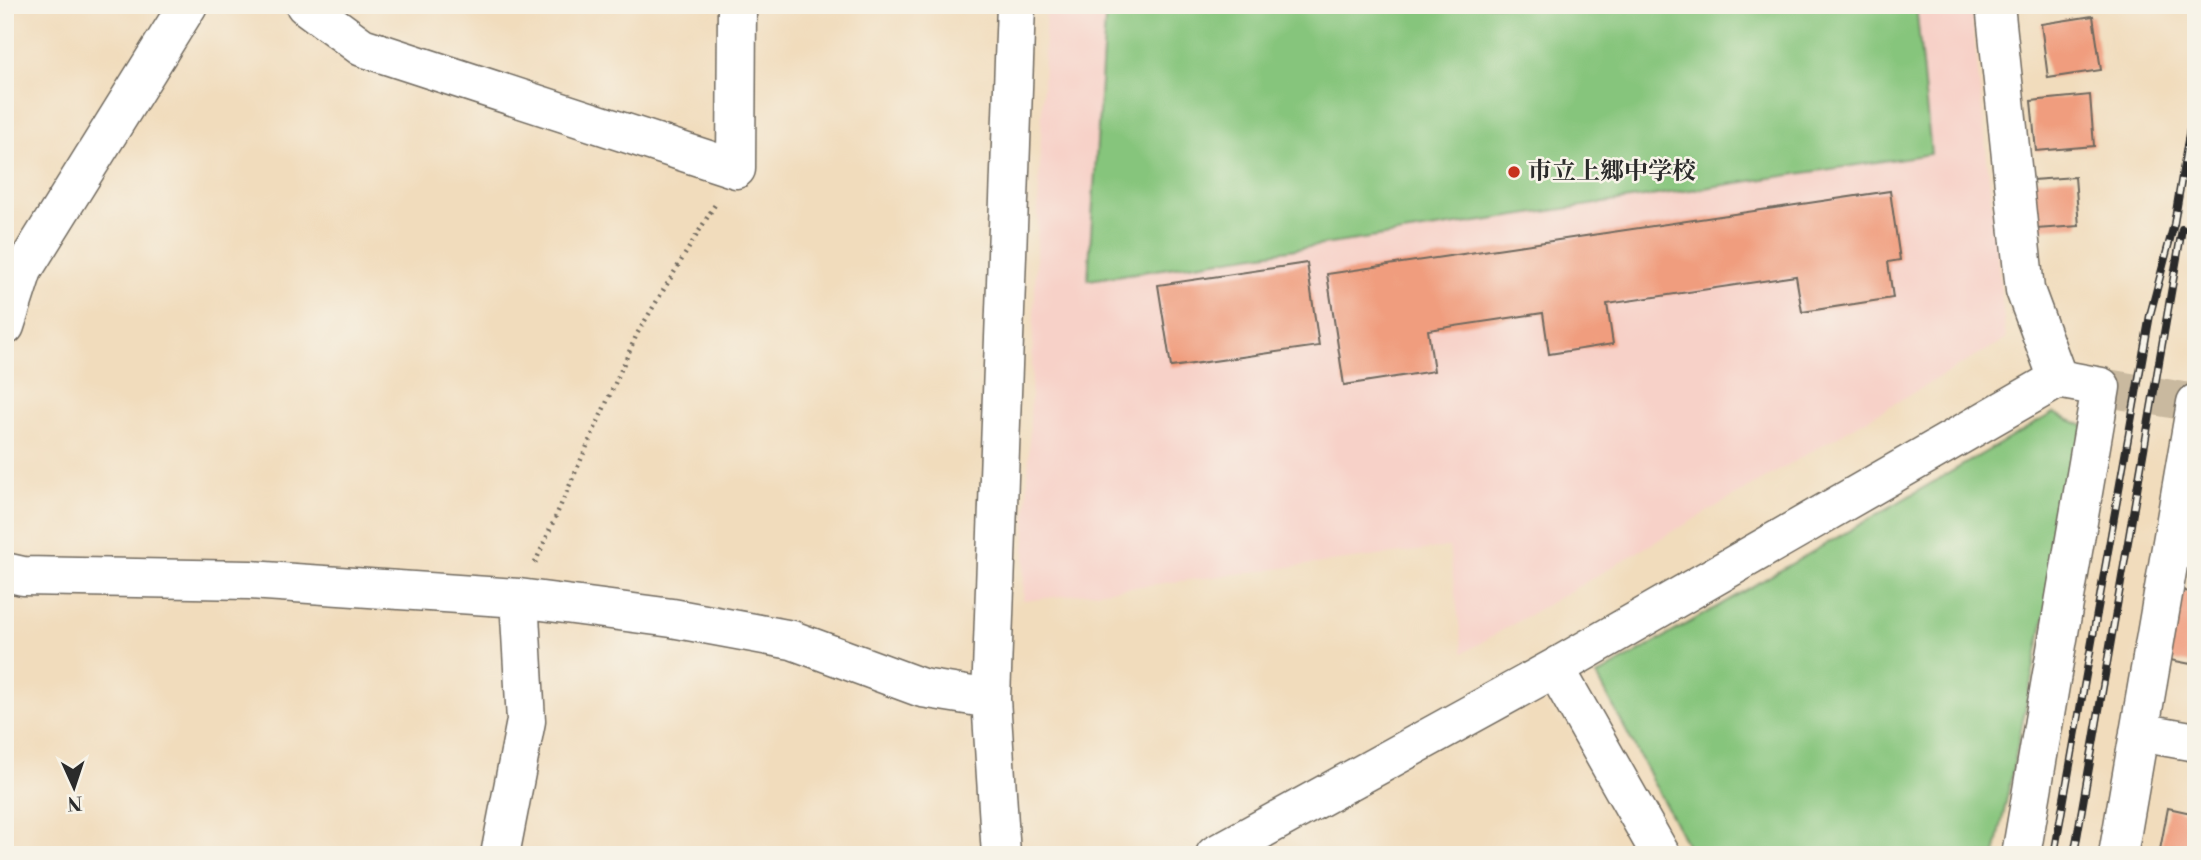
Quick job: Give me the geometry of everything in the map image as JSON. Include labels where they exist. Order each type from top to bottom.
[{"type":"street","points":[[5,326],[23,270],[188,5]]},
{"type":"street","points":[[304,5],[362,47],[736,169],[737,5]]},
{"type":"street","points":[[1001,855],[991,699],[1016,5]]},
{"type":"street","points":[[1995,5],[2025,290],[2058,379]]},
{"type":"street","points":[[1216,855],[1555,668],[2058,379],[2101,387],[2021,855]]},
{"type":"street","points":[[2118,855],[2196,403]]},
{"type":"street","points":[[5,572],[23,576],[250,580],[519,598],[672,618],[792,640],[922,688],[991,699]]},
{"type":"street","points":[[500,855],[526,721],[519,598]]},
{"type":"street","points":[[1555,668],[1661,855]]},
{"type":"street","points":[[2139,732],[2196,742]]},
{"type":"path","points":[[519,598],[637,334],[736,169]]},
{"type":"shaded area","name":"市立上郷中学校","points":[[1046,5],[1971,5],[2006,339],[1463,653],[1449,547],[1023,601]]},
{"type":"green space","points":[[1106,5],[1916,5],[1931,154],[1088,280]]},
{"type":"green space","points":[[2053,413],[2084,426],[1995,855],[1692,855],[1597,676]]},
{"type":"building","points":[[2093,16],[2101,70],[2048,78],[2041,24]]},
{"type":"building","points":[[2090,95],[2094,146],[2036,151],[2031,101]]},
{"type":"building","points":[[2075,177],[2079,226],[2036,229],[2032,180]]},
{"type":"building","points":[[1890,191],[1900,260],[1888,262],[1893,298],[1802,312],[1796,276],[1607,304],[1613,344],[1549,354],[1543,313],[1428,330],[1434,371],[1344,385],[1327,274]]},
{"type":"building","points":[[1307,263],[1319,346],[1171,367],[1158,285]]},
{"type":"building","points":[[2196,497],[2196,559],[2182,557]]},
{"type":"building","points":[[2179,590],[2196,593],[2196,665],[2165,659]]},
{"type":"building","points":[[2168,808],[2196,814],[2196,855],[2159,855]]},
{"type":"tunnel","points":[[2101,387],[2195,403]]},
{"type":"railway","points":[[2054,855],[2150,315],[2174,224],[2196,92]]},
{"type":"railway","points":[[2074,855],[2182,229]]},
{"type":"place","name":"市立上郷中学校","points":[[1514,172]]}]
